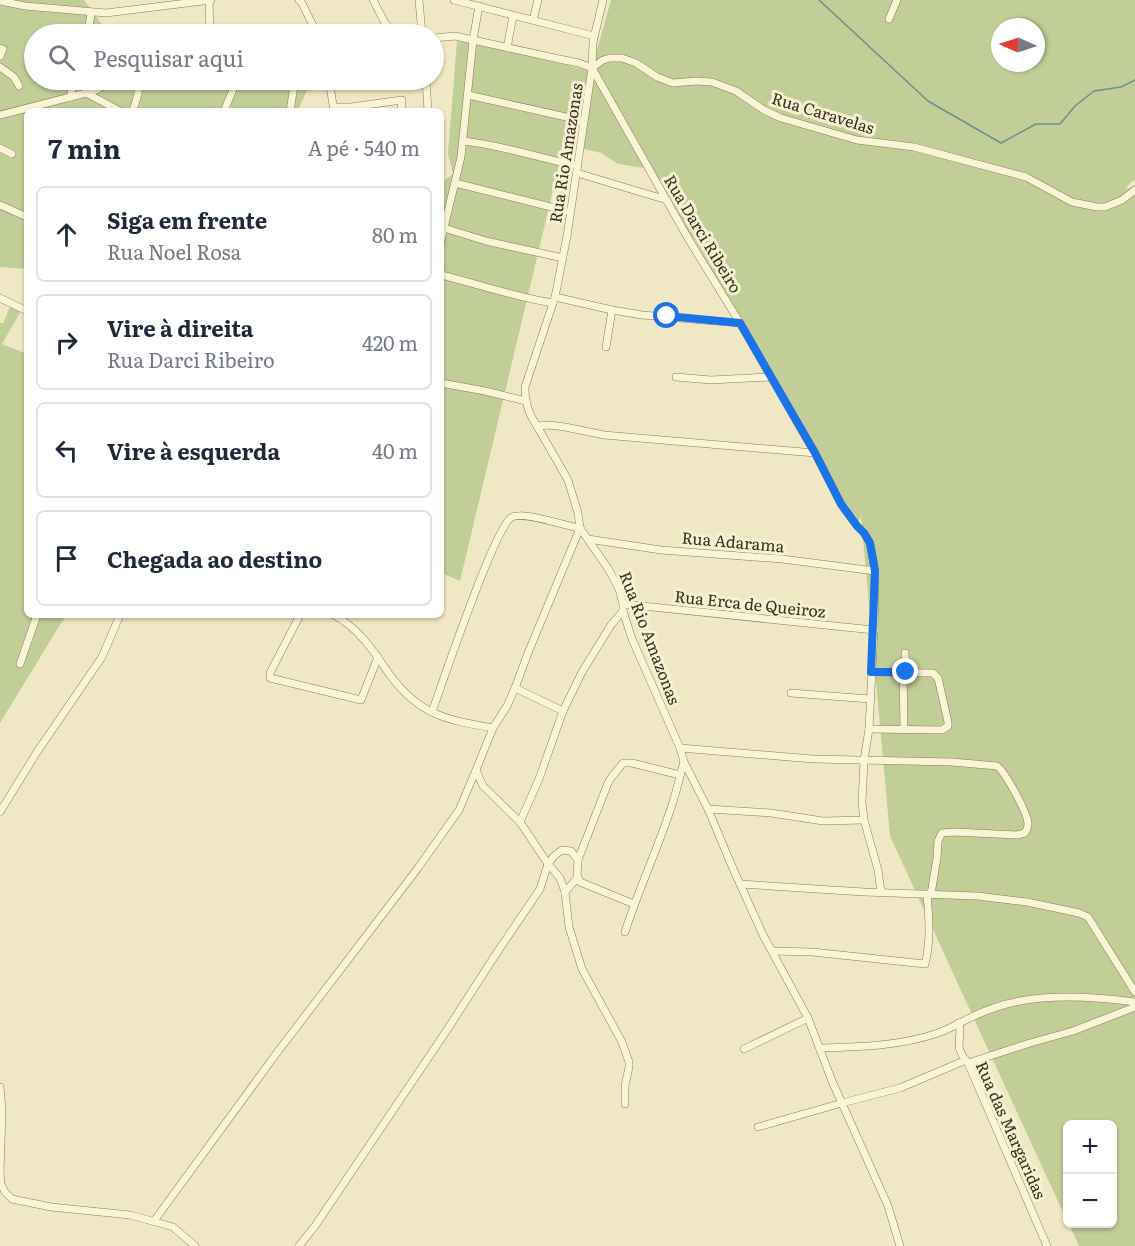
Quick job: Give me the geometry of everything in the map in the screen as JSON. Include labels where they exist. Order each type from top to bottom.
[{"type":"street","points":[[0,1],[25,6],[106,13],[210,0],[210,24]]},
{"type":"street","points":[[299,0],[312,24]]},
{"type":"street","points":[[373,0],[386,24]]},
{"type":"street","points":[[419,0],[421,24]]},
{"type":"street","points":[[454,0],[594,36]]},
{"type":"street","points":[[533,20],[538,0]]},
{"type":"street","name":"Rua Rio Amazonas","points":[[603,0],[594,36],[592,68],[571,212],[554,300],[525,387],[526,401],[531,418],[568,480],[580,528],[619,589],[636,648],[684,762],[708,809],[772,951],[808,1018],[888,1206],[900,1246]]},
{"type":"street","points":[[890,19],[897,0]]},
{"type":"street","points":[[479,6],[473,40],[463,141],[444,228],[486,241],[562,258]]},
{"type":"street","points":[[89,24],[90,12]]},
{"type":"street","points":[[507,48],[513,16]]},
{"type":"street","points":[[444,37],[454,36],[579,63],[592,68]]},
{"type":"street","name":"Rua Caravelas","points":[[592,68],[603,60],[622,58],[673,83],[703,81],[726,86],[747,97],[764,110],[781,117],[857,140],[914,147],[1026,177],[1072,202],[1105,207],[1135,190]]},
{"type":"street","points":[[0,67],[10,73],[19,86]]},
{"type":"street","name":"Rua Darci Ribeiro","points":[[592,68],[815,453],[841,504],[870,543],[875,571],[874,630],[869,729],[864,760],[862,803],[881,892]]},
{"type":"street","points":[[71,97],[72,90]]},
{"type":"street","points":[[28,108],[96,90]]},
{"type":"street","points":[[134,108],[138,90]]},
{"type":"street","points":[[225,108],[233,90]]},
{"type":"street","points":[[290,108],[293,90]]},
{"type":"street","points":[[331,90],[334,108]]},
{"type":"street","points":[[427,90],[428,108]]},
{"type":"street","points":[[86,93],[114,108]]},
{"type":"street","points":[[468,95],[584,121]]},
{"type":"street","points":[[342,108],[402,100],[401,108]]},
{"type":"street","points":[[0,115],[24,109]]},
{"type":"street","points":[[463,141],[496,146],[667,200]]},
{"type":"street","points":[[0,148],[12,154]]},
{"type":"street","points":[[455,183],[571,212]]},
{"type":"street","points":[[0,205],[24,216]]},
{"type":"street","points":[[444,276],[532,300],[554,300],[642,315],[740,323]]},
{"type":"street","points":[[0,298],[24,310]]},
{"type":"street","points":[[606,347],[612,310]]},
{"type":"street","points":[[676,377],[711,380],[771,376]]},
{"type":"street","points":[[444,384],[526,401]]},
{"type":"street","points":[[537,426],[557,426],[604,435],[815,453]]},
{"type":"street","points":[[154,1221],[459,810],[493,728],[516,688],[534,637],[580,528],[535,517],[520,515],[511,517],[491,552],[432,712]]},
{"type":"street","name":"Rua Adarama","points":[[588,539],[661,550],[782,560],[875,571]]},
{"type":"street","points":[[520,822],[563,711],[594,651],[623,608]]},
{"type":"street","name":"Rua Erca de Queiroz","points":[[623,608],[874,630]]},
{"type":"street","points":[[20,664],[36,618]]},
{"type":"street","points":[[0,812],[37,752],[102,657],[119,618]]},
{"type":"street","points":[[298,618],[270,673],[270,678],[361,700],[378,657]]},
{"type":"street","points":[[345,618],[406,694],[420,705],[444,718],[493,728]]},
{"type":"street","points":[[904,730],[905,652]]},
{"type":"street","points":[[869,729],[942,730],[948,726],[936,675],[928,672],[871,672]]},
{"type":"street","points":[[516,688],[563,711]]},
{"type":"street","points":[[791,693],[870,699]]},
{"type":"street","points":[[680,748],[813,759],[952,762],[997,766],[1010,783],[1027,818],[1025,833],[1017,835],[942,833],[938,841],[937,858],[929,894],[928,947],[924,964],[812,952],[772,951]]},
{"type":"street","points":[[625,932],[674,801],[684,762]]},
{"type":"street","points":[[634,904],[580,882],[578,860],[608,783],[623,763],[632,763],[680,775]]},
{"type":"street","points":[[476,770],[488,792],[520,822],[560,878],[565,892],[569,927],[582,969],[622,1042],[629,1062],[625,1104]]},
{"type":"street","points":[[708,809],[771,813],[823,821],[864,820]]},
{"type":"street","points":[[300,1246],[540,889],[548,864],[562,850],[571,851],[578,860]]},
{"type":"street","points":[[565,892],[578,877]]},
{"type":"street","points":[[740,884],[978,896],[1028,902],[1085,915],[1089,917],[1135,992]]},
{"type":"street","points":[[820,1048],[897,1043],[932,1035],[990,1010],[1033,999],[1058,997],[1135,1002]]},
{"type":"street","points":[[758,1127],[906,1086],[944,1069],[1072,1031],[1135,1007]]},
{"type":"street","points":[[744,1049],[808,1018]]},
{"type":"street","name":"Rua das Margaridas","points":[[959,1023],[959,1050],[967,1062],[1047,1246]]},
{"type":"street","points":[[0,1087],[1,1184],[12,1199],[51,1207],[130,1215],[154,1221],[173,1227],[195,1246]]},
{"type":"green space","points":[[0,0],[84,0],[102,24],[24,24],[24,90],[307,90],[299,108],[24,108],[24,269],[0,267]]},
{"type":"green space","points":[[611,0],[1135,0],[1135,180],[1125,190],[1135,185],[1135,1246],[1079,1246],[1071,1228],[1117,1228],[1117,1120],[1063,1120],[1063,1212],[890,836],[861,516],[857,526],[695,241],[644,168],[618,164],[601,153],[564,144],[460,581],[444,574],[444,181],[453,174],[448,154],[457,41],[493,47],[591,71]]},
{"type":"green space","points":[[11,305],[21,311],[2,344],[24,353],[24,618],[64,618],[0,723],[0,323],[3,323]]},
{"type":"waterway","points":[[819,0],[928,101],[1001,143],[1036,124],[1060,124],[1075,106],[1094,91],[1121,87],[1135,80]]},
{"type":"route","points":[[667,316],[740,323],[815,453],[841,504],[870,543],[875,571],[871,672],[906,672]]}]
